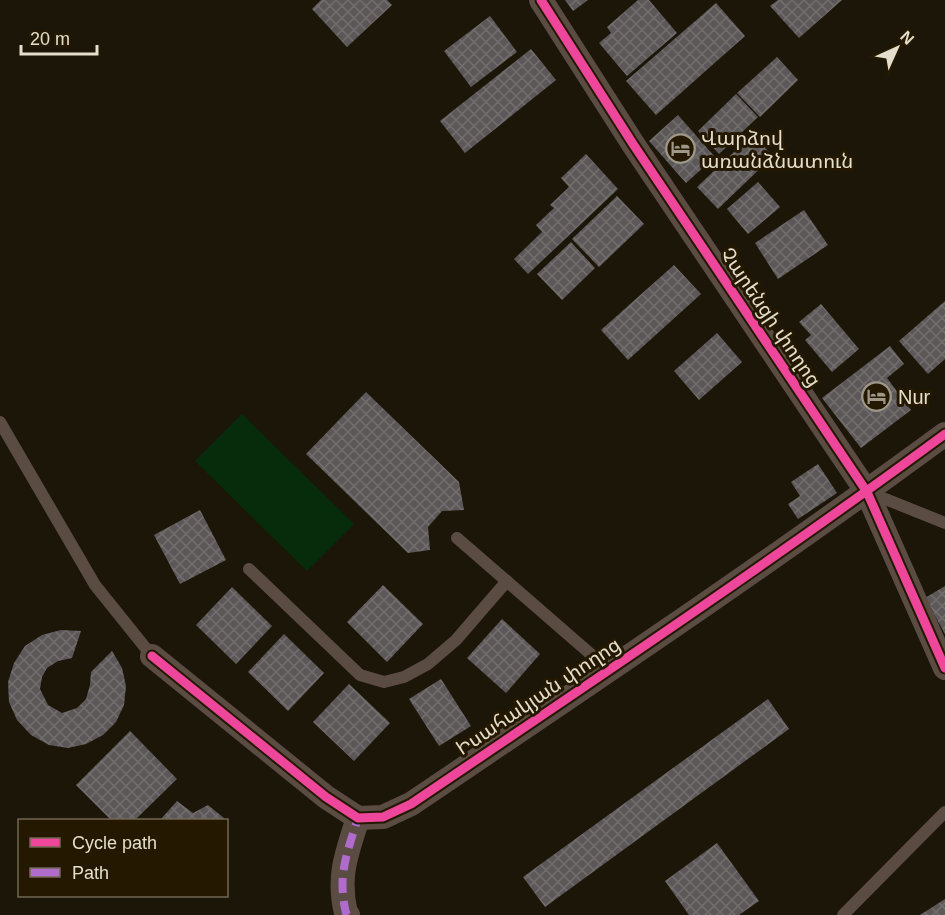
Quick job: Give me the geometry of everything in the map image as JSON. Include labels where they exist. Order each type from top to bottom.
[{"type":"street","name":"Չարենցի փողոց","points":[[541,0],[633,144],[867,492],[945,668]]},
{"type":"street","name":"Իսահակյան փողոց","points":[[358,818],[383,817],[411,804],[867,492],[945,434]]},
{"type":"street","points":[[152,656],[326,797],[358,818],[342,875],[342,896],[348,915]]},
{"type":"lane","points":[[0,422],[95,585],[152,656]]},
{"type":"lane","points":[[867,492],[945,523]]},
{"type":"lane","points":[[457,538],[609,670]]},
{"type":"lane","points":[[249,568],[360,675],[384,682],[404,677],[428,664],[456,640],[507,581]]},
{"type":"lane","points":[[843,915],[945,812]]},
{"type":"green space","points":[[242,414],[354,524],[307,571],[195,461]]},
{"type":"building","points":[[321,0],[387,0],[392,5],[347,47],[312,9]]},
{"type":"building","points":[[565,0],[588,0],[573,11]]},
{"type":"building","points":[[638,0],[649,0],[677,33],[627,76],[599,43],[611,33],[607,27]]},
{"type":"building","points":[[778,0],[842,0],[799,38],[770,6]]},
{"type":"building","points":[[716,3],[745,36],[656,115],[626,81]]},
{"type":"building","points":[[490,16],[517,52],[471,87],[444,51]]},
{"type":"building","points":[[531,49],[556,80],[465,153],[440,121]]},
{"type":"building","points":[[777,57],[798,80],[760,117],[737,93]]},
{"type":"building","points":[[736,94],[758,117],[719,154],[698,131]]},
{"type":"building","points":[[678,115],[715,157],[686,183],[649,141]]},
{"type":"building","points":[[753,134],[773,156],[718,209],[697,187]]},
{"type":"building","points":[[586,154],[618,189],[528,274],[514,259],[542,232],[536,225],[554,208],[550,205],[569,187],[561,178]]},
{"type":"building","points":[[758,182],[780,207],[748,234],[727,209]]},
{"type":"building","points":[[617,196],[644,224],[599,267],[572,239]]},
{"type":"building","points":[[804,210],[828,245],[778,279],[755,243]]},
{"type":"building","points":[[571,242],[595,268],[562,300],[537,274]]},
{"type":"building","points":[[674,265],[701,294],[628,360],[601,330]]},
{"type":"building","points":[[945,301],[945,359],[928,374],[899,341]]},
{"type":"building","points":[[821,304],[859,349],[832,372],[805,340],[811,335],[799,322]]},
{"type":"building","points":[[717,333],[742,362],[699,400],[674,371]]},
{"type":"building","points":[[890,346],[904,364],[887,378],[911,410],[861,448],[822,398]]},
{"type":"building","points":[[366,392],[459,482],[464,510],[442,511],[428,527],[430,550],[408,553],[306,454]]},
{"type":"building","points":[[818,464],[837,493],[798,519],[788,504],[800,496],[791,482]]},
{"type":"building","points":[[200,510],[226,560],[180,584],[154,535]]},
{"type":"building","points":[[383,585],[423,624],[387,662],[347,622]]},
{"type":"building","points":[[945,586],[945,634],[925,598]]},
{"type":"building","points":[[232,587],[272,626],[236,664],[196,625]]},
{"type":"building","points":[[502,619],[540,654],[506,693],[467,658]]},
{"type":"building","points":[[61,630],[81,631],[72,658],[58,661],[47,668],[42,677],[40,689],[48,705],[62,713],[77,708],[86,699],[91,672],[112,651],[122,668],[126,686],[124,705],[116,722],[103,735],[86,744],[68,748],[49,745],[31,735],[17,720],[9,702],[8,682],[14,663],[25,646],[42,635]]},
{"type":"building","points":[[284,634],[324,673],[288,711],[248,672]]},
{"type":"building","points":[[441,679],[471,726],[439,746],[409,699]]},
{"type":"building","points":[[349,684],[390,723],[354,761],[313,722]]},
{"type":"building","points":[[768,699],[789,729],[545,907],[523,877]]},
{"type":"building","points":[[130,731],[177,779],[136,819],[110,819],[76,785]]},
{"type":"building","points":[[177,801],[193,813],[208,805],[224,818],[224,819],[161,819]]},
{"type":"building","points":[[717,843],[759,901],[739,915],[689,915],[665,881]]},
{"type":"building","points":[[945,899],[945,915],[920,915]]},
{"type":"marked path","points":[[348,915],[343,900],[344,865],[358,818]]},
{"type":"cycle path","points":[[541,0],[633,144],[867,492],[945,668]]},
{"type":"cycle path","points":[[152,656],[326,797],[358,818],[383,817],[411,804],[613,668],[945,434]]},
{"type":"place","name":"Վարձով առանձնատուն","points":[[680,149]]},
{"type":"place","name":"Nur","points":[[877,397]]}]
